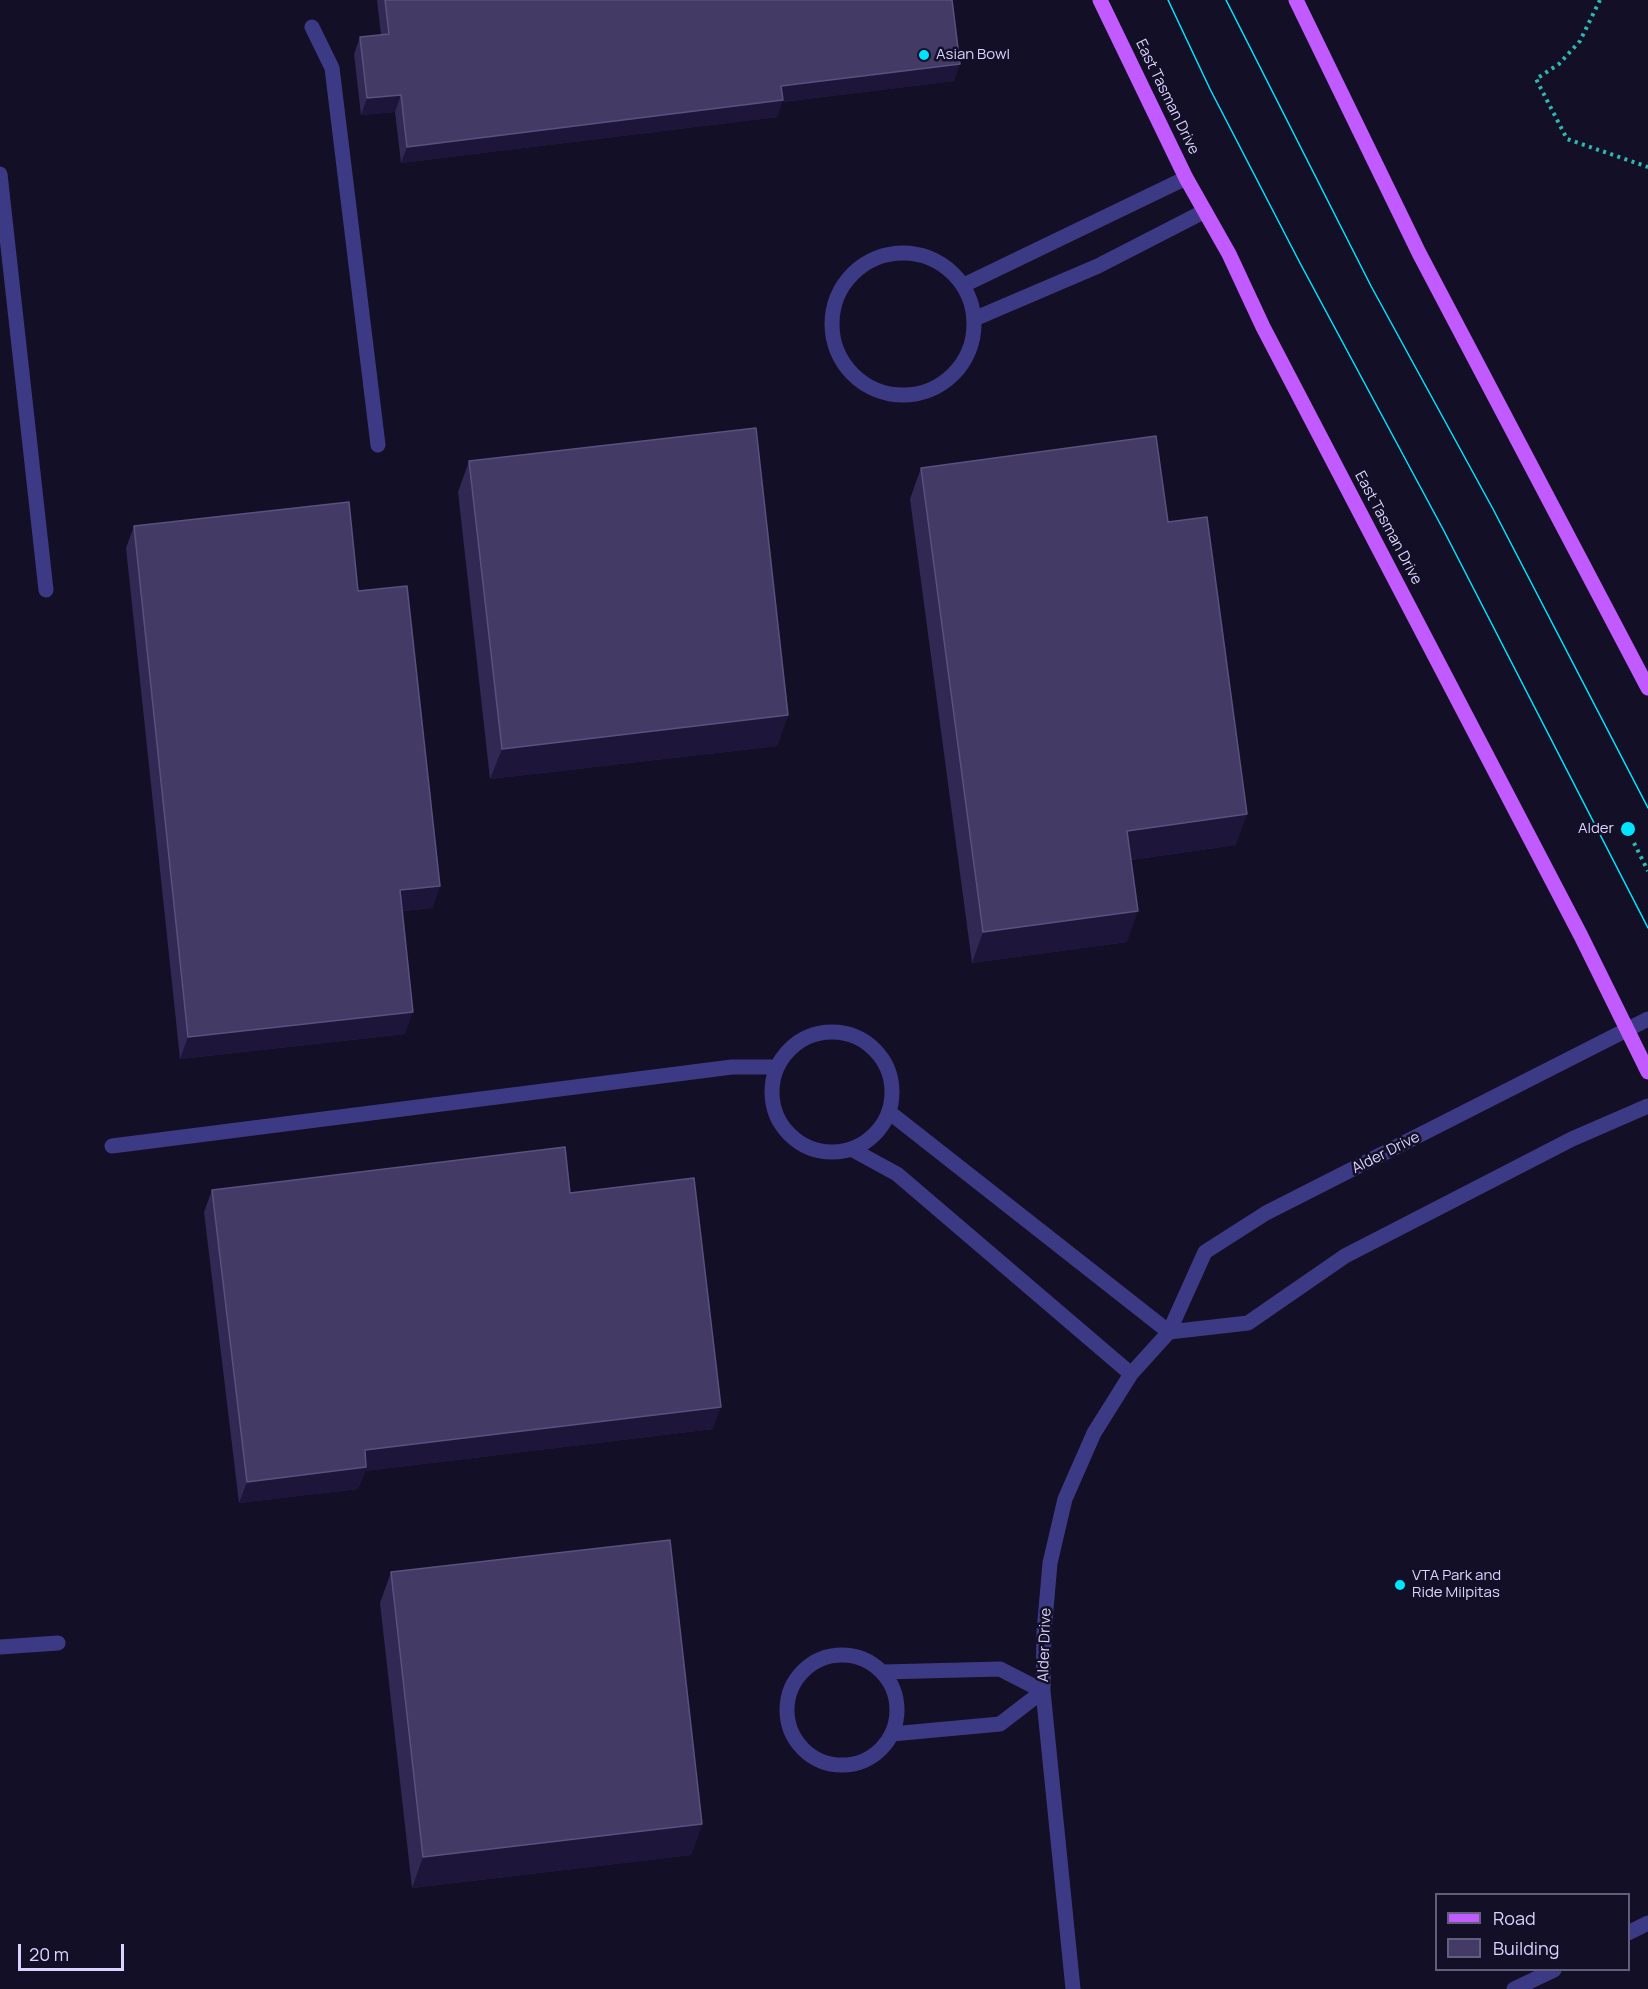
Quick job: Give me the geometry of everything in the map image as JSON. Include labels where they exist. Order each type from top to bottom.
[{"type":"main road","name":"East Tasman Drive","points":[[1100,0],[1186,178],[1648,1072]]},
{"type":"main road","points":[[1296,0],[1419,253],[1648,688]]},
{"type":"street","points":[[312,27],[332,68],[378,445]]},
{"type":"street","points":[[0,174],[46,590]]},
{"type":"street","points":[[964,285],[1186,178]]},
{"type":"street","points":[[974,319],[1098,266],[1205,212]]},
{"type":"street","points":[[892,252],[920,253],[945,265],[964,285],[974,311],[974,319],[973,340],[962,366],[942,385],[915,395],[887,394],[862,383],[842,362],[832,336],[833,308],[844,282],[865,262],[892,252]]},
{"type":"street","name":"Alder Drive","points":[[1073,1989],[1043,1691],[1044,1632],[1050,1563],[1065,1499],[1094,1433],[1131,1374],[1169,1332],[1205,1252],[1266,1213],[1648,1019]]},
{"type":"street","points":[[835,1031],[858,1036],[877,1050],[890,1071],[893,1095],[889,1112],[874,1137],[853,1150],[830,1154],[807,1148],[788,1134],[775,1114],[771,1090],[777,1067],[791,1047],[811,1035],[835,1031]]},
{"type":"street","points":[[112,1146],[732,1067],[777,1067]]},
{"type":"street","points":[[889,1112],[1169,1332],[1248,1323],[1355,1250],[1572,1139],[1648,1106]]},
{"type":"street","points":[[853,1150],[897,1174],[1131,1374]]},
{"type":"street","points":[[0,1647],[58,1643]]},
{"type":"street","points":[[845,1654],[866,1659],[883,1672],[894,1690],[897,1712],[892,1734],[879,1751],[861,1762],[839,1765],[817,1760],[800,1747],[789,1728],[786,1707],[791,1686],[805,1668],[823,1657],[845,1654]]},
{"type":"street","points":[[883,1672],[1000,1669],[1043,1691],[1000,1724],[892,1734]]},
{"type":"street","points":[[1630,1932],[1648,1923]]},
{"type":"street","points":[[1514,1989],[1552,1971]]},
{"type":"path","points":[[1600,0],[1580,42],[1559,64],[1536,79],[1567,139],[1648,167]]},
{"type":"path","points":[[1634,843],[1648,871]]},
{"type":"building","points":[[385,0],[952,0],[960,64],[781,86],[783,100],[407,147],[401,95],[367,98],[360,37],[389,34]]},
{"type":"building","points":[[756,428],[788,715],[502,749],[469,461]]},
{"type":"building","points":[[1156,436],[1168,522],[1207,517],[1247,814],[1127,831],[1138,911],[983,932],[921,468]]},
{"type":"building","points":[[349,502],[358,591],[407,586],[440,886],[400,890],[413,1012],[188,1037],[134,526]]},
{"type":"building","points":[[565,1147],[570,1193],[694,1178],[721,1407],[365,1450],[366,1467],[247,1482],[212,1190]]},
{"type":"building","points":[[670,1540],[702,1824],[423,1857],[391,1572]]},
{"type":"tram line","points":[[1168,0],[1210,89],[1300,263],[1444,531],[1648,928]]},
{"type":"tram line","points":[[1226,0],[1371,286],[1493,509],[1648,808]]},
{"type":"place","name":"Asian Bowl","points":[[924,55]]},
{"type":"place","name":"Alder","points":[[1628,829]]},
{"type":"place","name":"VTA Park and Ride Milpitas","points":[[1400,1585]]}]
